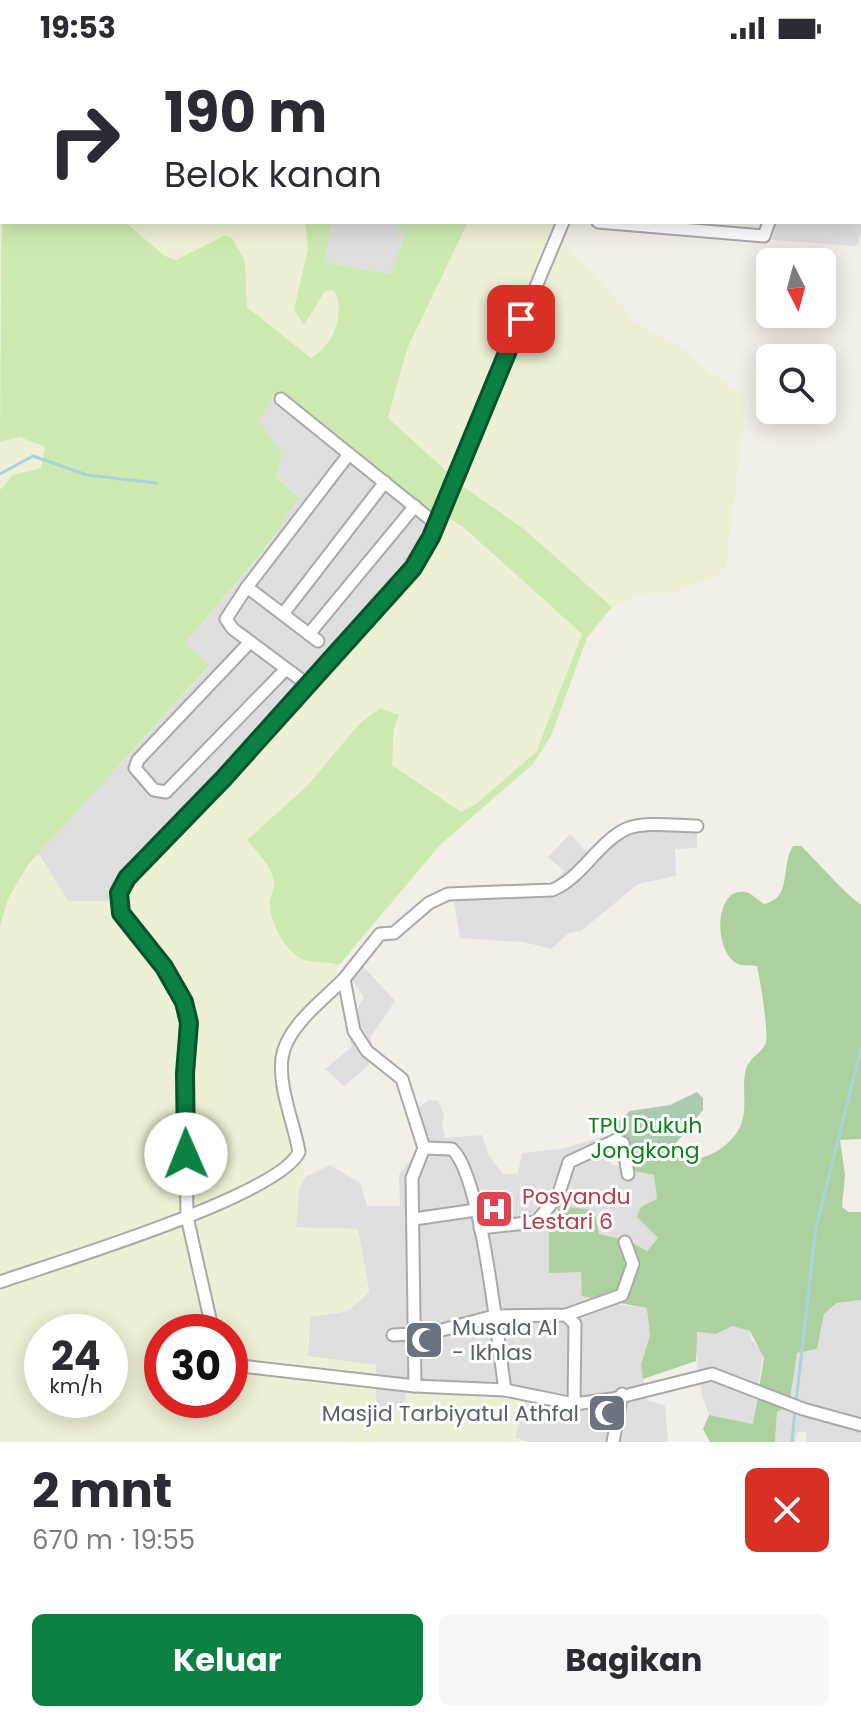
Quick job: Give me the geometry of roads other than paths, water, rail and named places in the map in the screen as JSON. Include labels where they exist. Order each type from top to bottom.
[{"type":"street","points":[[209,1314],[187,1217],[185,1073],[189,1023],[184,1002],[164,967],[121,913],[119,893],[127,878],[413,568],[562,224]]},
{"type":"street","points":[[644,224],[735,228],[764,236],[768,224]]},
{"type":"street","points":[[281,399],[435,523]]},
{"type":"street","points":[[308,685],[250,642],[226,619],[349,454]]},
{"type":"street","points":[[283,614],[385,482]]},
{"type":"street","points":[[247,587],[314,637],[415,506]]},
{"type":"street","points":[[250,642],[138,760],[135,768],[154,790],[166,792],[286,669]]},
{"type":"street","points":[[0,1282],[187,1217],[293,1163],[299,1152],[282,1075],[282,1053],[297,1028],[344,979],[380,934],[394,933],[440,896],[552,890],[562,885],[605,843],[630,827],[697,826]]},
{"type":"street","points":[[344,979],[354,1031],[367,1051],[402,1079],[424,1148],[412,1178],[415,1386]]},
{"type":"street","points":[[480,1228],[536,1222],[558,1196],[569,1162],[616,1140],[623,1143],[628,1174]]},
{"type":"street","points":[[424,1148],[445,1147],[458,1154],[480,1228],[505,1390]]},
{"type":"street","points":[[414,1219],[476,1210]]},
{"type":"street","points":[[393,1335],[448,1329],[494,1316],[566,1315],[626,1291],[633,1264],[625,1242]]},
{"type":"street","points":[[566,1315],[575,1324],[574,1404]]},
{"type":"street","points":[[248,1367],[415,1386],[505,1390],[574,1404],[712,1374],[803,1409],[861,1425]]},
{"type":"street","points":[[613,1442],[622,1394]]},
{"type":"waterway","points":[[0,474],[33,456],[87,475],[157,483]]},
{"type":"waterway","points":[[796,1402],[816,1227],[861,1049]]},
{"type":"waterway","points":[[792,1442],[795,1410]]},
{"type":"place","name":"Posyandu Lestari 6","points":[[494,1209]]},
{"type":"place","name":"Musala Al - Ikhlas","points":[[424,1340]]},
{"type":"place","name":"Masjid Tarbiyatul Athfal","points":[[607,1413]]},
{"type":"park label","name":"TPU Dukuh Jongkong","points":[[645,1138]]}]
